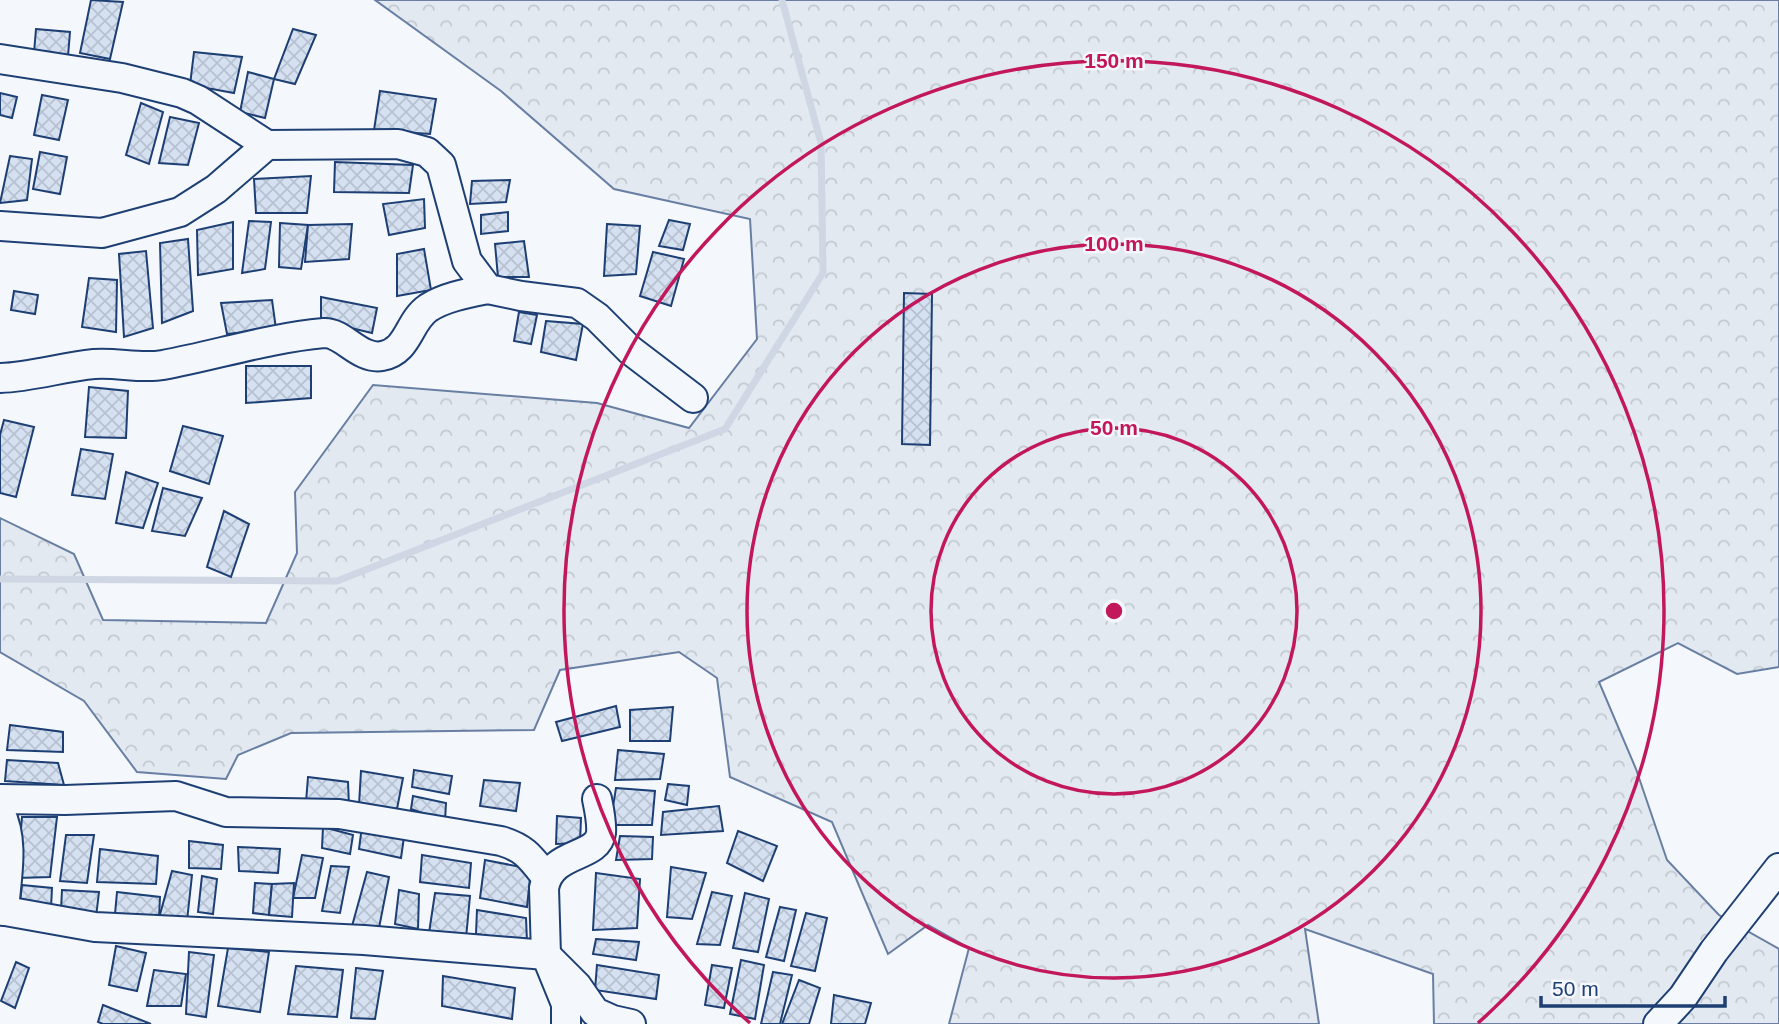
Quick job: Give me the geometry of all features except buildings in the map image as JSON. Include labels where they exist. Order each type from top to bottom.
[{"type":"street","points":[[0,60],[122,78],[182,93],[198,100],[267,145],[398,144],[427,152],[441,164],[467,261],[488,289]]},
{"type":"street","points":[[0,226],[102,233],[180,212],[216,189],[267,145]]},
{"type":"street","points":[[0,378],[97,364],[160,366],[255,344],[328,333],[364,353],[379,357],[394,352],[404,344],[417,319],[426,309],[488,289],[577,303],[597,317],[630,350],[693,398]]},
{"type":"street","points":[[0,799],[65,800],[176,796],[226,812],[339,814],[517,846],[528,854],[546,877],[546,955],[561,986],[566,1004],[566,1024]]},
{"type":"street","points":[[546,877],[558,863],[595,846],[600,839],[597,799]]},
{"type":"street","points":[[0,812],[9,842],[2,910],[95,927],[364,940],[546,955],[578,986],[595,1012],[612,1020],[631,1024]]},
{"type":"street","points":[[1658,1024],[1683,997],[1714,951],[1779,869]]},
{"type":"green space","points":[[375,0],[1779,0],[1779,667],[1737,674],[1678,643],[1599,682],[1636,769],[1667,860],[1719,915],[1779,949],[1779,1024],[1434,1024],[1433,974],[1305,929],[1319,1024],[949,1024],[969,948],[928,925],[888,954],[832,822],[730,777],[717,678],[679,652],[560,670],[534,730],[291,733],[238,755],[226,779],[137,772],[84,701],[0,652],[0,518],[74,554],[103,620],[266,623],[297,553],[295,492],[373,385],[597,403],[689,428],[757,339],[750,219],[614,189],[501,91]]},
{"type":"waterway","points":[[0,579],[337,581],[725,429],[823,273],[821,143],[782,0]]}]
